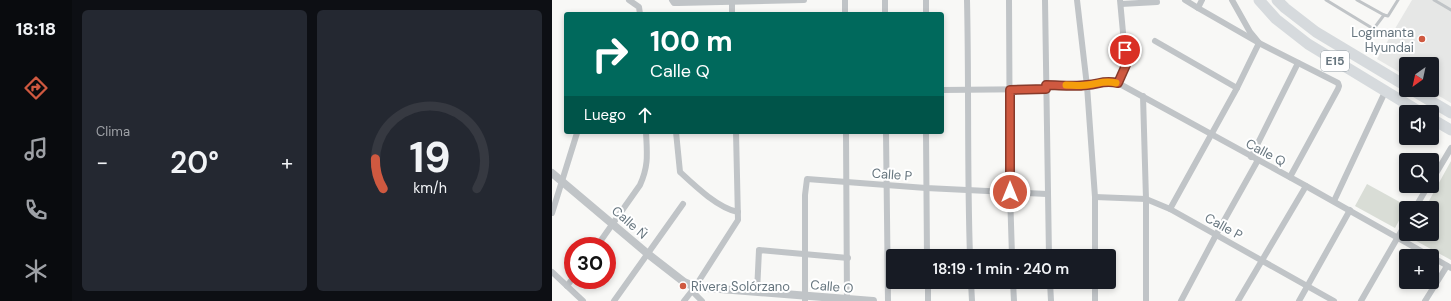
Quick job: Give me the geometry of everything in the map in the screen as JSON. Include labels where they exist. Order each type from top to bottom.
[{"type":"highway","name":"E15","points":[[1259,0],[1276,19],[1308,44],[1408,105]]},
{"type":"highway","name":"E15","points":[[1277,0],[1316,32],[1399,82]]},
{"type":"highway","points":[[1424,97],[1451,113]]},
{"type":"highway","points":[[1439,123],[1451,130]]},
{"type":"street","points":[[629,0],[639,7],[640,12]]},
{"type":"street","points":[[672,0],[678,3],[804,0]]},
{"type":"street","points":[[844,0],[844,12]]},
{"type":"street","points":[[885,0],[885,12]]},
{"type":"street","points":[[926,0],[926,12]]},
{"type":"street","points":[[967,0],[970,249]]},
{"type":"street","points":[[1009,0],[1012,249]]},
{"type":"street","points":[[1045,0],[1049,249]]},
{"type":"street","points":[[1077,0],[1087,86],[1095,196],[1095,249]]},
{"type":"street","points":[[1185,0],[1259,43],[1338,83],[1339,86],[1290,177]]},
{"type":"street","points":[[1198,8],[1202,0]]},
{"type":"street","points":[[1232,0],[1250,32],[1259,43]]},
{"type":"street","points":[[732,1],[732,12]]},
{"type":"street","points":[[1118,83],[1126,65],[1120,2],[1157,2]]},
{"type":"street","points":[[1155,40],[1237,88]]},
{"type":"street","points":[[1170,209],[1212,135],[1259,43]]},
{"type":"street","points":[[1251,157],[1298,63]]},
{"type":"street","name":"Calle Q","points":[[1046,87],[1087,86],[1098,82],[1108,81],[1118,83],[1419,249]]},
{"type":"street","points":[[944,90],[1010,90],[1046,87]]},
{"type":"street","points":[[1334,201],[1385,92]]},
{"type":"street","points":[[1143,96],[1146,199],[1146,301]]},
{"type":"street","points":[[552,213],[577,134]]},
{"type":"street","points":[[604,237],[640,185],[645,175],[647,164],[646,134]]},
{"type":"street","points":[[676,134],[680,172],[717,202],[730,210],[738,212]]},
{"type":"street","points":[[684,301],[738,220],[736,134]]},
{"type":"street","points":[[846,134],[848,258],[847,300]]},
{"type":"street","points":[[886,134],[888,301]]},
{"type":"street","points":[[926,134],[927,249]]},
{"type":"street","points":[[1439,168],[1451,148]]},
{"type":"street","points":[[1181,301],[1258,160]]},
{"type":"street","name":"Calle Ñ","points":[[552,173],[648,254],[693,289],[702,301]]},
{"type":"street","name":"Calle P","points":[[805,254],[805,195],[807,179],[926,188],[1047,194]]},
{"type":"street","points":[[1238,301],[1306,186]]},
{"type":"street","name":"Calle P","points":[[1095,196],[1146,199],[1170,209],[1334,301]]},
{"type":"street","points":[[614,301],[683,204]]},
{"type":"street","points":[[1299,301],[1350,210]]},
{"type":"street","points":[[1361,301],[1398,237]]},
{"type":"street","points":[[757,292],[760,250],[848,258]]},
{"type":"street","points":[[805,254],[805,299]]},
{"type":"street","name":"Calle Q","points":[[1439,261],[1449,267]]},
{"type":"street","points":[[1425,301],[1449,267]]},
{"type":"street","points":[[552,272],[564,283]]},
{"type":"street","points":[[570,289],[583,301]]},
{"type":"street","name":"Calle O","points":[[693,289],[757,292],[805,299],[873,301]]},
{"type":"street","points":[[928,289],[928,301]]},
{"type":"street","points":[[971,289],[972,301]]},
{"type":"street","points":[[1013,289],[1014,301]]},
{"type":"street","points":[[1050,289],[1051,301]]},
{"type":"street","points":[[1095,289],[1096,301]]},
{"type":"lane","points":[[1326,0],[1372,28],[1375,27],[1384,15]]},
{"type":"lane","points":[[1357,0],[1388,16],[1398,0]]},
{"type":"lane","points":[[1434,0],[1451,10]]},
{"type":"shaded area","points":[[1412,0],[1451,0],[1451,103],[1439,96],[1439,57],[1399,57],[1399,72],[1377,59]]},
{"type":"shaded area","points":[[1451,161],[1451,260],[1439,253],[1439,249],[1431,249],[1416,241],[1439,241],[1439,201],[1429,201],[1433,193],[1439,193],[1439,183]]},
{"type":"shaded area","points":[[1367,184],[1399,202],[1399,221],[1395,228],[1355,206]]},
{"type":"slow traffic","points":[[1066,85],[1087,86],[1098,82],[1108,81],[1116,83]]},
{"type":"place","name":"Logimanta Hyundai","points":[[1422,39]]},
{"type":"place","name":"Rivera Solórzano","points":[[683,286]]},
{"type":"route","points":[[1010,192],[1010,90],[1046,89],[1046,85],[1087,86],[1098,82],[1108,81],[1118,83],[1126,65],[1125,50]]}]
